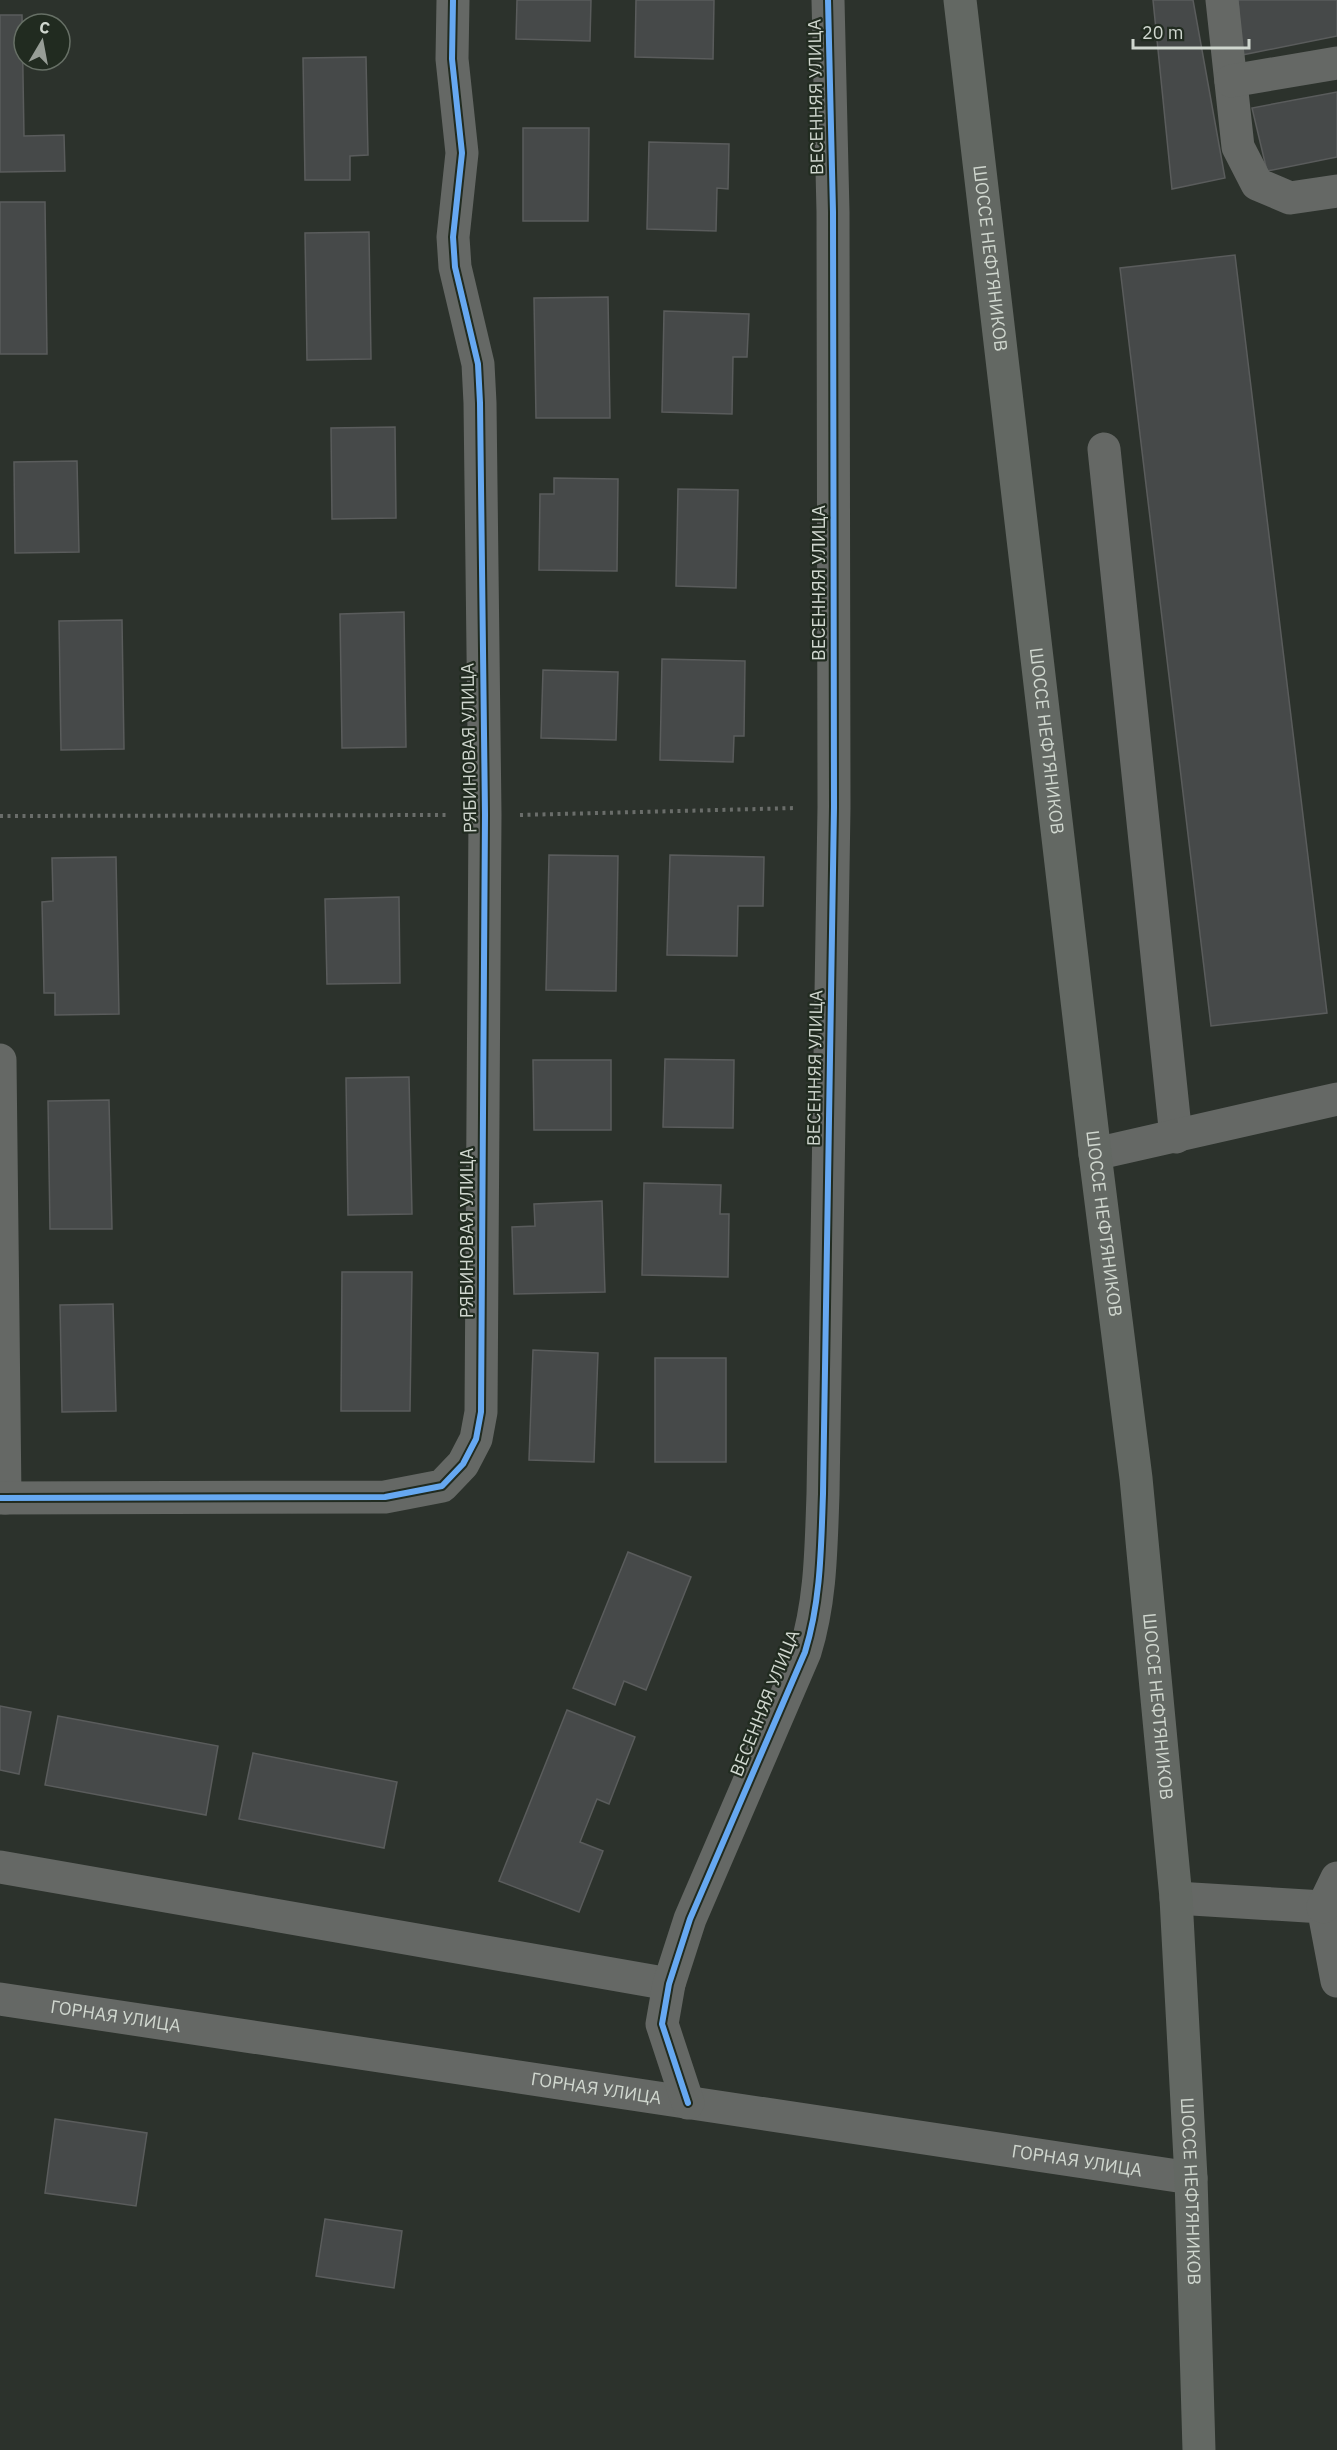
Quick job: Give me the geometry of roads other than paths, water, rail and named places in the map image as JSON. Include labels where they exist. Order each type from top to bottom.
[{"type":"main road","name":"ШОССЕ НЕФТЯНИКОВ","points":[[960,0],[1095,1154],[1136,1478],[1176,1898],[1191,2178],[1199,2450]]},
{"type":"street","name":"РЯБИНОВАЯ УЛИЦА","points":[[3,1498],[385,1497],[442,1486],[463,1464],[476,1438],[481,1412],[485,815],[480,403],[478,364],[455,267],[453,237],[462,153],[452,59],[453,0]]},
{"type":"street","name":"ВЕСЕННЯЯ УЛИЦА","points":[[688,2103],[662,2024],[669,1984],[690,1919],[805,1652],[814,1623],[819,1592],[824,1494],[834,807],[833,212],[828,0]]},
{"type":"street","points":[[1222,0],[1238,147],[1257,184],[1290,198],[1337,191]]},
{"type":"street","points":[[1231,81],[1337,63]]},
{"type":"street","points":[[1104,449],[1176,1137]]},
{"type":"street","points":[[0,1060],[3,1498]]},
{"type":"street","points":[[1095,1154],[1337,1099]]},
{"type":"street","points":[[0,1867],[669,1984]]},
{"type":"street","points":[[1176,1898],[1330,1893],[1337,1981]]},
{"type":"street","name":"ГОРНАЯ УЛИЦА","points":[[0,1999],[1191,2178]]}]
